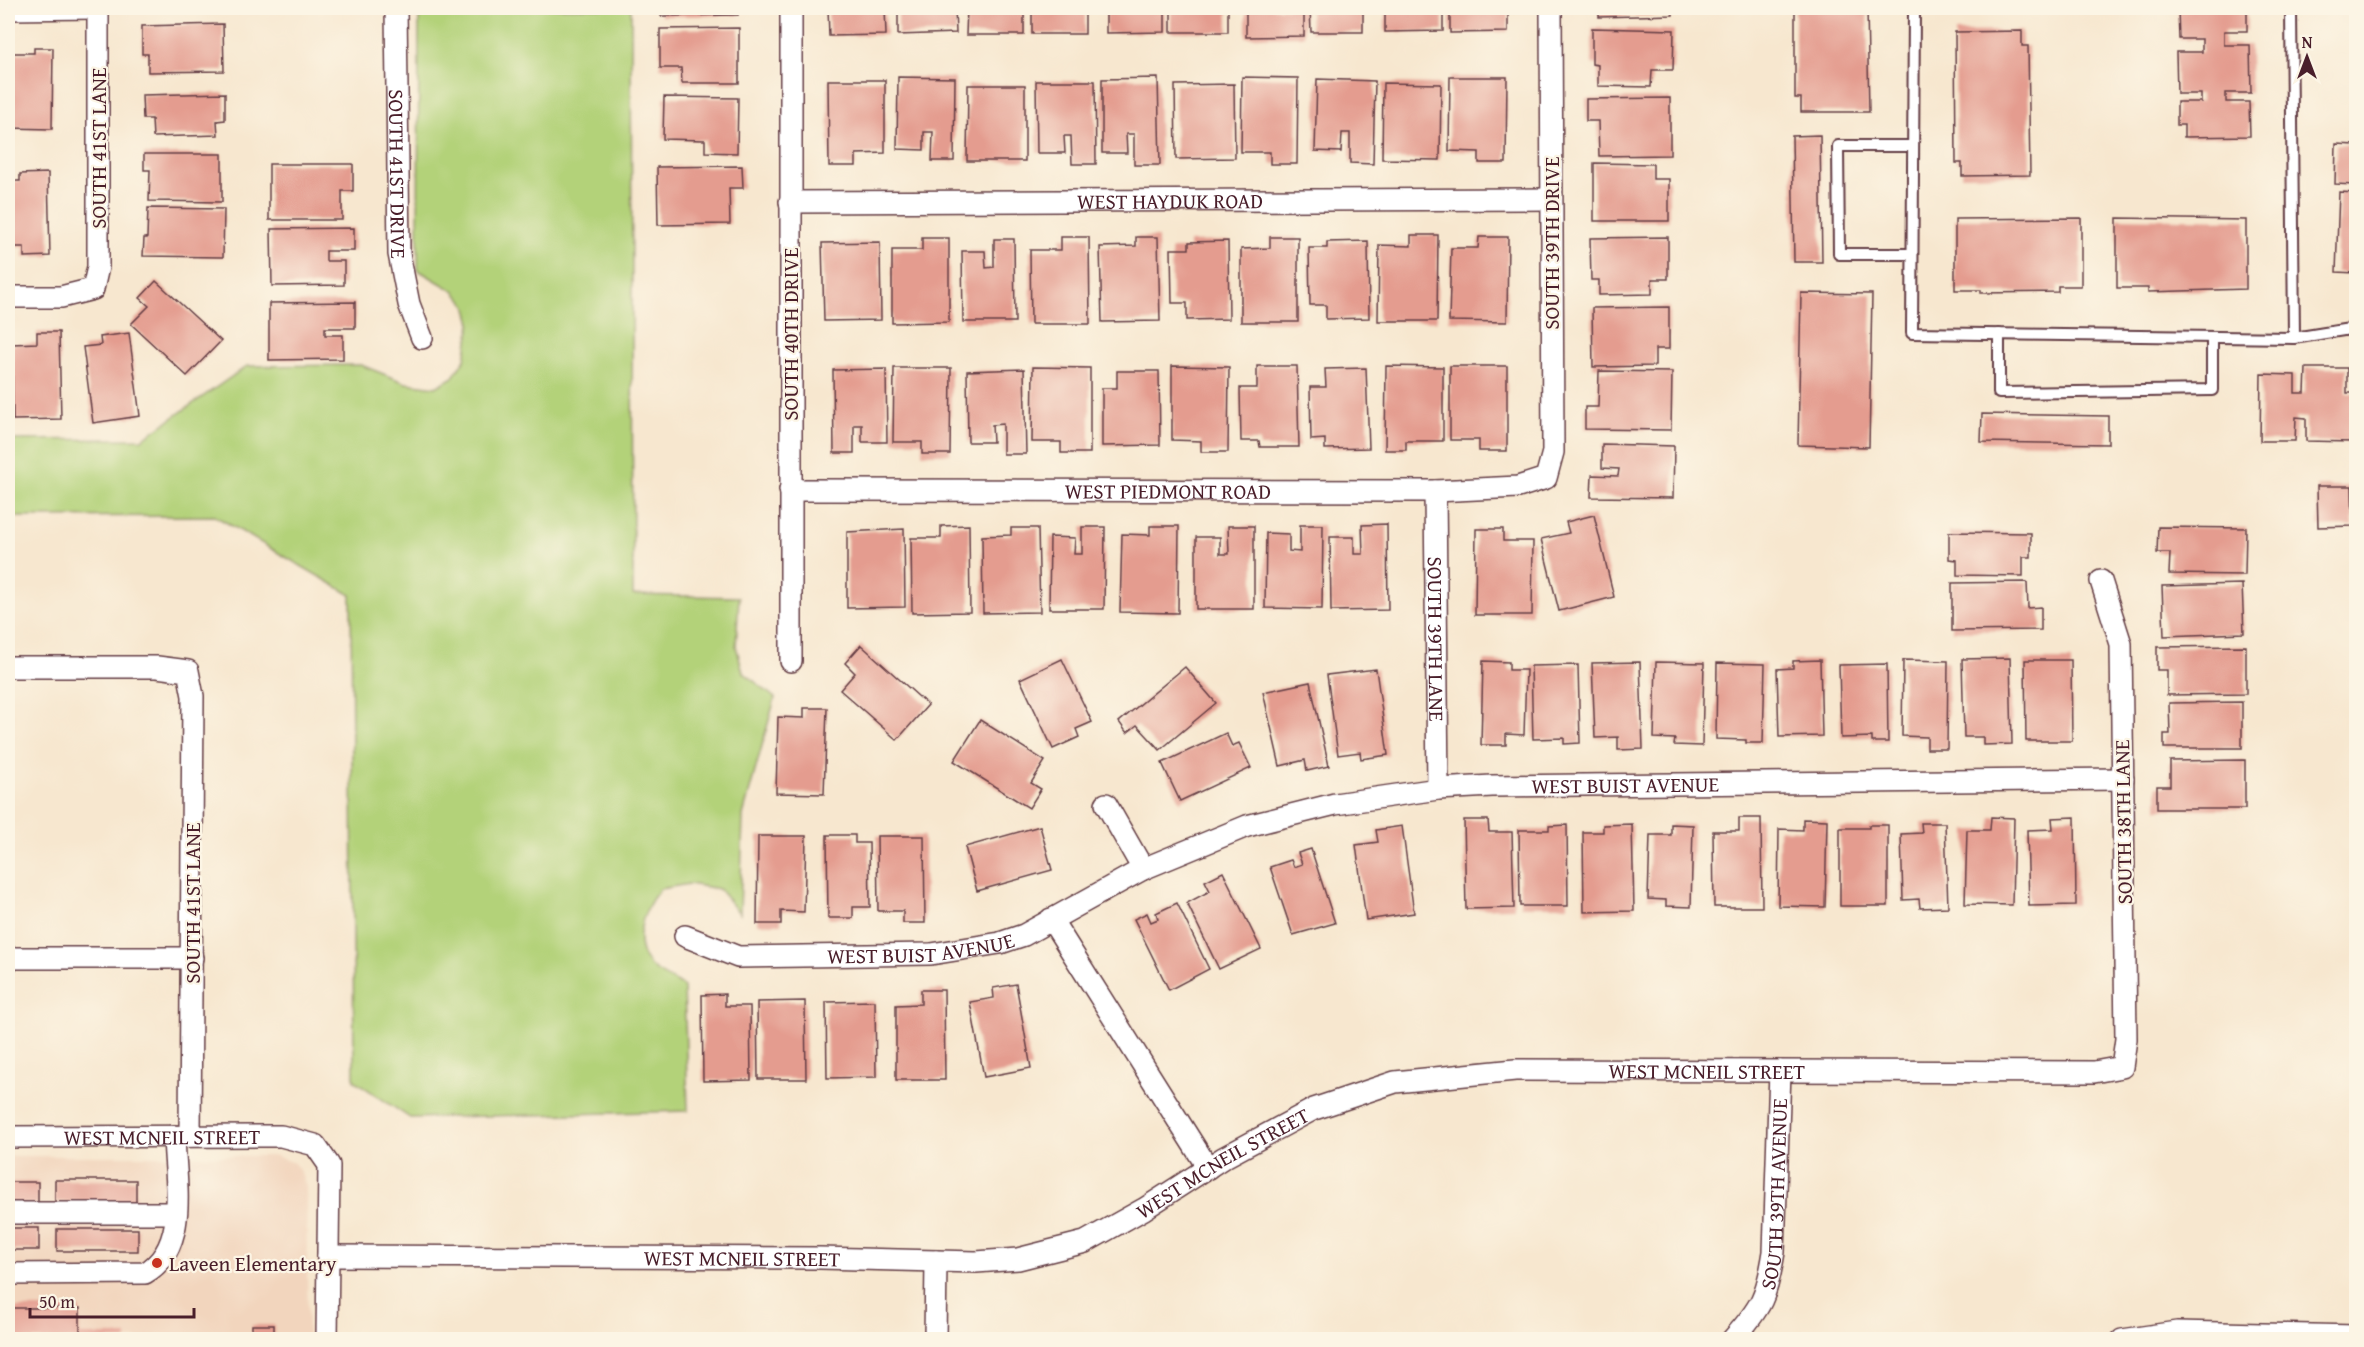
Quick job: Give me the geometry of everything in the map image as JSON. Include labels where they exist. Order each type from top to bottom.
[{"type":"street","points":[[8,9],[98,8]]},
{"type":"street","name":"SOUTH 41ST LANE","points":[[8,297],[61,297],[93,289],[98,267],[98,8]]},
{"type":"street","name":"SOUTH 41ST DRIVE","points":[[396,8],[399,254],[409,304],[422,338]]},
{"type":"street","name":"SOUTH 40TH DRIVE","points":[[791,8],[791,661]]},
{"type":"street","name":"SOUTH 39TH DRIVE","points":[[1546,478],[1553,452],[1551,8]]},
{"type":"street","name":"WEST HAYDUK ROAD","points":[[790,202],[1551,199]]},
{"type":"street","name":"WEST PIEDMONT ROAD","points":[[790,490],[1435,491],[1518,487],[1546,478]]},
{"type":"street","name":"SOUTH 39TH LANE","points":[[1435,491],[1438,789]]},
{"type":"street","name":"SOUTH 38TH LANE","points":[[2101,580],[2121,644],[2126,1039],[2122,1067]]},
{"type":"street","name":"SOUTH 41ST LANE","points":[[8,667],[157,667],[188,671],[193,696],[192,958],[182,1136],[176,1213],[171,1244],[158,1266],[145,1273],[8,1274]]},
{"type":"street","name":"WEST BUIST AVENUE","points":[[686,936],[738,957],[931,954],[1000,943],[1024,934],[1143,869],[1247,826],[1335,804],[1438,789],[1492,786],[2123,779]]},
{"type":"street","points":[[1106,804],[1143,869]]},
{"type":"street","points":[[1052,919],[1208,1168]]},
{"type":"street","points":[[8,958],[192,958]]},
{"type":"street","name":"WEST MCNEIL STREET","points":[[8,1137],[280,1136],[315,1145],[329,1165],[328,1256],[936,1261],[1018,1259],[1086,1242],[1208,1168],[1314,1109],[1395,1082],[1515,1070],[2094,1072],[2122,1067]]},
{"type":"street","name":"SOUTH 39TH AVENUE","points":[[1732,1340],[1756,1313],[1769,1281],[1773,1252],[1780,1071]]},
{"type":"street","points":[[8,1213],[176,1213]]},
{"type":"street","points":[[327,1340],[328,1256]]},
{"type":"street","points":[[935,1340],[936,1261]]},
{"type":"street","points":[[2122,1340],[2177,1332],[2356,1336]]},
{"type":"lane","points":[[1914,8],[1912,333],[2294,338],[2356,328]]},
{"type":"lane","points":[[2291,8],[2294,338]]},
{"type":"lane","points":[[1912,254],[1839,254],[1838,146],[1913,146]]},
{"type":"lane","points":[[1999,334],[1999,393],[2212,390],[2212,337]]},
{"type":"shaded area","name":"Laveen Elementary","points":[[8,1156],[275,1156],[294,1163],[306,1186],[308,1339],[8,1339]]},
{"type":"green space","points":[[419,8],[631,8],[633,595],[739,597],[736,646],[743,672],[775,698],[743,815],[740,914],[719,889],[689,884],[660,889],[643,918],[640,940],[647,961],[655,970],[684,987],[688,1111],[410,1118],[354,1080],[351,595],[215,516],[8,517],[8,440],[142,439],[247,366],[361,365],[406,383],[436,387],[453,377],[465,359],[471,323],[466,305],[454,291],[418,270]]},
{"type":"building","points":[[660,8],[738,8],[738,15],[661,16]]},
{"type":"building","points":[[828,8],[885,8],[886,35],[829,36]]},
{"type":"building","points":[[898,8],[955,8],[956,33],[898,35]]},
{"type":"building","points":[[967,8],[1024,8],[1024,35],[966,35]]},
{"type":"building","points":[[1032,8],[1085,8],[1085,34],[1032,34]]},
{"type":"building","points":[[1106,8],[1165,8],[1165,32],[1106,33]]},
{"type":"building","points":[[1171,8],[1228,8],[1228,32],[1171,32]]},
{"type":"building","points":[[1246,8],[1304,8],[1304,36],[1246,37]]},
{"type":"building","points":[[1310,8],[1363,8],[1363,32],[1311,32]]},
{"type":"building","points":[[1385,8],[1443,8],[1443,31],[1385,32]]},
{"type":"building","points":[[1450,8],[1508,8],[1508,32],[1450,33]]},
{"type":"building","points":[[1599,8],[1673,8],[1673,15],[1599,17]]},
{"type":"building","points":[[1795,8],[1867,8],[1869,112],[1801,112],[1801,98],[1795,98]]},
{"type":"building","points":[[2178,8],[2247,8],[2247,31],[2224,31],[2224,45],[2250,45],[2251,93],[2226,93],[2226,102],[2249,102],[2250,136],[2184,137],[2184,125],[2177,125],[2177,102],[2201,102],[2201,94],[2177,94],[2176,52],[2202,52],[2202,39],[2179,39]]},
{"type":"building","points":[[223,24],[224,71],[148,72],[148,54],[142,54],[142,26]]},
{"type":"building","points":[[739,28],[739,83],[682,83],[681,68],[660,68],[660,29]]},
{"type":"building","points":[[1592,28],[1674,30],[1673,70],[1652,70],[1651,87],[1598,86],[1598,65],[1592,64]]},
{"type":"building","points":[[2022,31],[2022,46],[2028,46],[2030,175],[1962,176],[1962,163],[1956,163],[1955,32]]},
{"type":"building","points":[[34,48],[53,48],[52,129],[8,128],[8,53],[34,53]]},
{"type":"building","points":[[898,77],[955,78],[954,161],[932,161],[933,132],[924,132],[924,150],[897,149]]},
{"type":"building","points":[[1242,77],[1298,78],[1297,164],[1270,164],[1270,152],[1241,152]]},
{"type":"building","points":[[1450,77],[1507,77],[1506,163],[1479,163],[1479,152],[1449,151]]},
{"type":"building","points":[[1158,78],[1160,165],[1134,165],[1134,134],[1126,134],[1127,153],[1102,153],[1102,79]]},
{"type":"building","points":[[1317,79],[1375,81],[1373,164],[1350,163],[1350,133],[1342,133],[1341,152],[1315,151]]},
{"type":"building","points":[[828,80],[885,80],[885,153],[856,154],[856,166],[829,166]]},
{"type":"building","points":[[1036,81],[1095,81],[1096,164],[1072,164],[1071,136],[1064,136],[1065,153],[1037,153]]},
{"type":"building","points":[[1383,83],[1441,84],[1440,160],[1382,159]]},
{"type":"building","points":[[1234,84],[1235,158],[1176,159],[1175,85]]},
{"type":"building","points":[[968,85],[1025,85],[1025,161],[967,161]]},
{"type":"building","points":[[225,93],[225,120],[217,121],[218,135],[153,137],[152,119],[143,119],[142,95]]},
{"type":"building","points":[[664,97],[738,98],[737,153],[705,152],[705,140],[663,139]]},
{"type":"building","points":[[1670,98],[1670,155],[1599,156],[1598,121],[1586,121],[1586,99]]},
{"type":"building","points":[[1820,135],[1822,262],[1794,262],[1792,136]]},
{"type":"building","points":[[2336,144],[2356,145],[2356,185],[2335,184]]},
{"type":"building","points":[[144,154],[222,154],[222,202],[149,201],[150,170],[144,170]]},
{"type":"building","points":[[1594,163],[1653,164],[1653,179],[1669,179],[1669,221],[1594,221]]},
{"type":"building","points":[[269,164],[353,164],[353,191],[342,191],[342,220],[269,220]]},
{"type":"building","points":[[742,166],[743,188],[729,188],[730,224],[658,225],[657,167]]},
{"type":"building","points":[[48,173],[50,256],[24,257],[24,247],[8,247],[8,181],[20,181],[20,174]]},
{"type":"building","points":[[2339,192],[2356,193],[2356,273],[2336,272]]},
{"type":"building","points":[[148,208],[224,209],[223,257],[143,256],[144,238],[147,238]]},
{"type":"building","points":[[2081,218],[2081,286],[2058,286],[2058,292],[1981,293],[1981,290],[1955,290],[1955,219]]},
{"type":"building","points":[[2117,218],[2246,220],[2246,289],[2148,292],[2148,288],[2117,288]]},
{"type":"building","points":[[354,228],[354,251],[326,251],[326,261],[344,261],[344,285],[272,286],[271,229]]},
{"type":"building","points":[[1411,235],[1438,235],[1437,321],[1378,321],[1379,245],[1411,246]]},
{"type":"building","points":[[1061,237],[1089,237],[1090,324],[1031,324],[1030,250],[1061,250]]},
{"type":"building","points":[[1136,237],[1158,237],[1160,321],[1102,322],[1100,247],[1136,246]]},
{"type":"building","points":[[1270,237],[1298,237],[1298,322],[1241,322],[1241,249],[1270,248]]},
{"type":"building","points":[[1479,237],[1508,237],[1507,322],[1449,321],[1451,248],[1478,248]]},
{"type":"building","points":[[1668,237],[1668,279],[1652,279],[1652,294],[1599,295],[1599,280],[1591,280],[1590,238]]},
{"type":"building","points":[[922,238],[949,238],[949,322],[892,323],[892,250],[922,250]]},
{"type":"building","points":[[994,239],[1014,239],[1015,322],[963,322],[962,251],[985,251],[986,268],[994,267]]},
{"type":"building","points":[[1228,241],[1229,319],[1187,320],[1187,303],[1172,303],[1171,249],[1189,249],[1189,242]]},
{"type":"building","points":[[1368,241],[1369,318],[1326,319],[1326,305],[1310,305],[1309,248],[1327,248],[1327,242]]},
{"type":"building","points":[[880,242],[881,320],[824,321],[822,243]]},
{"type":"building","points":[[156,281],[221,341],[187,376],[131,324],[149,306],[140,298]]},
{"type":"building","points":[[1801,293],[1872,294],[1869,447],[1798,445]]},
{"type":"building","points":[[355,302],[355,328],[325,328],[325,335],[343,335],[343,359],[269,360],[269,303]]},
{"type":"building","points":[[1669,307],[1669,349],[1655,349],[1655,366],[1593,367],[1592,308]]},
{"type":"building","points":[[37,332],[59,332],[61,419],[13,420],[12,344],[37,343]]},
{"type":"building","points":[[129,333],[140,416],[93,423],[83,347],[101,345],[100,337]]},
{"type":"building","points":[[1172,366],[1229,367],[1228,452],[1201,452],[1201,441],[1172,440]]},
{"type":"building","points":[[1257,366],[1297,366],[1299,447],[1260,447],[1259,441],[1241,441],[1240,388],[1257,388]]},
{"type":"building","points":[[1386,366],[1443,367],[1443,441],[1406,441],[1406,450],[1385,450]]},
{"type":"building","points":[[1450,366],[1507,366],[1507,451],[1479,451],[1479,440],[1450,440]]},
{"type":"building","points":[[1033,367],[1090,368],[1090,453],[1061,453],[1061,442],[1032,442]]},
{"type":"building","points":[[894,368],[951,368],[950,454],[922,454],[922,442],[893,442]]},
{"type":"building","points":[[1366,368],[1369,448],[1325,449],[1325,439],[1311,440],[1310,387],[1326,387],[1325,369]]},
{"type":"building","points":[[2306,368],[2347,368],[2347,393],[2356,393],[2353,442],[2306,441],[2306,418],[2296,417],[2295,441],[2260,441],[2261,374],[2295,375],[2295,393],[2305,393]]},
{"type":"building","points":[[886,369],[887,442],[862,442],[862,425],[854,425],[854,453],[834,453],[833,370]]},
{"type":"building","points":[[1024,369],[1026,454],[1003,454],[1003,424],[992,425],[993,442],[968,442],[967,371]]},
{"type":"building","points":[[1117,371],[1159,371],[1160,445],[1102,446],[1102,388],[1117,388]]},
{"type":"building","points":[[1599,371],[1672,372],[1671,430],[1585,429],[1585,407],[1598,407]]},
{"type":"building","points":[[1982,414],[2108,416],[2108,444],[1981,442]]},
{"type":"building","points":[[1602,444],[1674,446],[1673,498],[1591,497],[1592,475],[1618,476],[1619,469],[1602,468]]},
{"type":"building","points":[[2317,486],[2352,486],[2353,526],[2318,527]]},
{"type":"building","points":[[1594,515],[1614,597],[1559,611],[1541,539],[1569,533],[1566,522]]},
{"type":"building","points":[[1387,524],[1388,610],[1331,611],[1330,537],[1354,537],[1354,554],[1363,554],[1362,525]]},
{"type":"building","points":[[969,525],[970,612],[912,613],[911,538],[941,538],[941,526]]},
{"type":"building","points":[[1300,525],[1323,525],[1322,609],[1265,608],[1266,533],[1289,534],[1289,551],[1300,552]]},
{"type":"building","points":[[1150,526],[1179,526],[1178,613],[1120,612],[1122,534],[1150,535]]},
{"type":"building","points":[[1228,526],[1254,526],[1254,609],[1196,609],[1196,537],[1220,537],[1220,554],[1229,554]]},
{"type":"building","points":[[1082,527],[1105,527],[1104,609],[1049,609],[1050,537],[1075,538],[1074,554],[1082,554]]},
{"type":"building","points":[[2158,527],[2246,528],[2245,575],[2169,574],[2170,553],[2157,553]]},
{"type":"building","points":[[1011,528],[1038,528],[1040,612],[983,613],[982,536],[1011,535]]},
{"type":"building","points":[[904,529],[905,607],[847,608],[847,532]]},
{"type":"building","points":[[1476,529],[1503,529],[1503,541],[1533,541],[1532,615],[1475,615]]},
{"type":"building","points":[[1949,532],[2031,533],[2031,557],[2023,557],[2023,576],[1957,575],[1957,560],[1949,559]]},
{"type":"building","points":[[2027,582],[2028,608],[2041,607],[2041,630],[1952,631],[1952,583]]},
{"type":"building","points":[[2242,584],[2244,633],[2164,636],[2162,586]]},
{"type":"building","points":[[861,645],[928,705],[897,740],[840,690],[855,673],[845,663]]},
{"type":"building","points":[[2246,646],[2246,694],[2167,695],[2167,670],[2157,670],[2157,647]]},
{"type":"building","points":[[2010,658],[2012,744],[1983,745],[1983,737],[1964,737],[1962,659]]},
{"type":"building","points":[[1062,659],[1092,722],[1076,729],[1079,737],[1053,749],[1020,679]]},
{"type":"building","points":[[1820,660],[1822,736],[1779,737],[1777,669],[1793,668],[1793,661]]},
{"type":"building","points":[[1903,660],[1948,661],[1947,749],[1927,749],[1927,737],[1902,736]]},
{"type":"building","points":[[2025,660],[2071,660],[2072,741],[2026,741]]},
{"type":"building","points":[[1483,661],[1509,662],[1509,670],[1526,670],[1524,735],[1506,734],[1506,745],[1481,745]]},
{"type":"building","points":[[1640,662],[1643,749],[1618,750],[1618,737],[1595,738],[1592,663]]},
{"type":"building","points":[[1656,662],[1704,663],[1702,746],[1674,745],[1675,739],[1654,738]]},
{"type":"building","points":[[1717,663],[1765,664],[1763,743],[1716,739]]},
{"type":"building","points":[[1887,664],[1888,742],[1872,742],[1872,737],[1841,738],[1839,665]]},
{"type":"building","points":[[1578,665],[1580,743],[1564,744],[1564,738],[1533,739],[1531,666]]},
{"type":"building","points":[[1185,667],[1216,703],[1160,750],[1137,725],[1127,733],[1119,722]]},
{"type":"building","points":[[1376,669],[1388,755],[1361,759],[1360,752],[1338,755],[1327,675]]},
{"type":"building","points":[[1310,682],[1329,766],[1307,771],[1305,760],[1280,766],[1263,692]]},
{"type":"building","points":[[2242,702],[2242,748],[2164,748],[2164,734],[2170,734],[2169,703]]},
{"type":"building","points":[[804,708],[827,708],[824,794],[776,793],[778,717],[804,718]]},
{"type":"building","points":[[980,720],[1045,761],[1031,783],[1041,789],[1029,808],[954,761]]},
{"type":"building","points":[[1226,733],[1232,746],[1239,743],[1251,768],[1180,801],[1162,763]]},
{"type":"building","points":[[2245,760],[2245,809],[2157,809],[2157,786],[2170,786],[2170,761]]},
{"type":"building","points":[[1991,817],[2014,818],[2012,905],[1965,904],[1967,830],[1990,830]]},
{"type":"building","points":[[2075,817],[2076,905],[2029,906],[2027,830],[2053,829],[2052,818]]},
{"type":"building","points":[[1739,818],[1761,818],[1762,907],[1714,907],[1713,831],[1739,831]]},
{"type":"building","points":[[1803,819],[1827,820],[1825,907],[1778,906],[1779,829],[1803,830]]},
{"type":"building","points":[[1464,820],[1488,820],[1489,832],[1512,832],[1514,908],[1466,909]]},
{"type":"building","points":[[1921,823],[1945,823],[1948,907],[1920,908],[1919,899],[1903,900],[1901,834],[1922,833]]},
{"type":"building","points":[[1632,824],[1634,911],[1584,912],[1583,832],[1603,832],[1603,825]]},
{"type":"building","points":[[1671,824],[1693,825],[1691,907],[1666,906],[1666,900],[1648,899],[1650,835],[1671,835]]},
{"type":"building","points":[[1567,825],[1568,906],[1520,906],[1519,830],[1549,830],[1549,826]]},
{"type":"building","points":[[1869,825],[1888,825],[1888,906],[1840,906],[1840,828],[1869,828]]},
{"type":"building","points":[[1040,826],[1052,870],[977,891],[965,847]]},
{"type":"building","points":[[1402,826],[1414,913],[1366,920],[1356,845],[1378,842],[1376,830]]},
{"type":"building","points":[[827,835],[855,835],[855,843],[869,843],[870,907],[853,907],[853,918],[828,918]]},
{"type":"building","points":[[758,836],[806,836],[804,912],[781,911],[781,924],[757,924]]},
{"type":"building","points":[[877,836],[924,836],[925,923],[903,923],[903,911],[878,911]]},
{"type":"building","points":[[1311,849],[1335,923],[1293,935],[1270,867],[1291,860],[1294,867],[1302,864],[1298,853]]},
{"type":"building","points":[[1223,872],[1261,949],[1219,969],[1187,903],[1210,891],[1205,881]]},
{"type":"building","points":[[1177,903],[1209,969],[1169,990],[1134,919],[1147,913],[1151,922],[1158,919],[1156,913]]},
{"type":"building","points":[[1016,984],[1031,1068],[984,1077],[970,1002],[994,998],[993,988]]},
{"type":"building","points":[[921,990],[944,990],[945,1080],[896,1080],[896,1005],[921,1004]]},
{"type":"building","points":[[725,994],[725,1006],[750,1006],[751,1080],[703,1081],[702,995]]},
{"type":"building","points":[[805,1001],[806,1079],[758,1079],[757,1002]]},
{"type":"building","points":[[875,1001],[876,1077],[827,1078],[826,1002]]},
{"type":"building","points":[[55,1180],[136,1180],[136,1202],[55,1202]]},
{"type":"building","points":[[8,1182],[38,1182],[38,1204],[8,1204]]},
{"type":"building","points":[[8,1228],[39,1228],[39,1250],[8,1250]]},
{"type":"building","points":[[57,1229],[138,1229],[138,1251],[57,1251]]},
{"type":"building","points":[[8,1308],[80,1308],[80,1335],[127,1335],[127,1340],[8,1340]]},
{"type":"building","points":[[252,1325],[274,1325],[274,1340],[252,1340]]},
{"type":"place","name":"Laveen Elementary","points":[[157,1263]]}]
